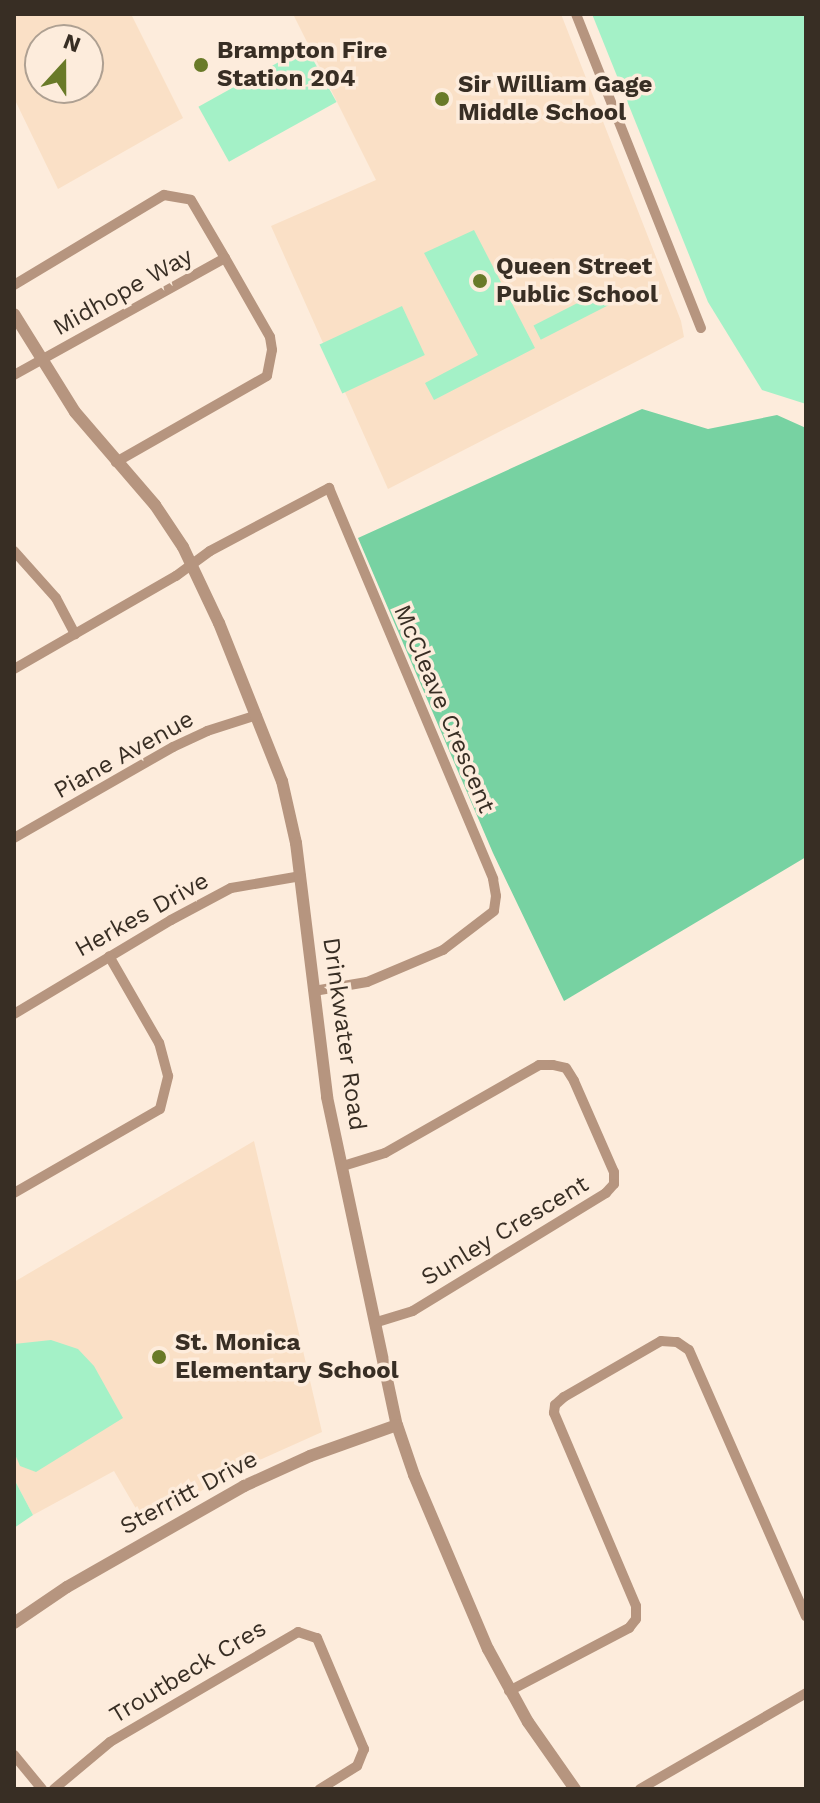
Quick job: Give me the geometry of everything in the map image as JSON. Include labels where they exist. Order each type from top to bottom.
[{"type":"street","points":[[576,14],[701,328]]},
{"type":"street","points":[[14,285],[164,195],[191,200],[225,258],[270,337],[272,363],[267,376],[116,462]]},
{"type":"street","name":"Midhope Way","points":[[14,375],[225,258]]},
{"type":"street","name":"Drinkwater Road","points":[[14,314],[41,361],[116,462],[165,519],[219,623],[257,715],[282,781],[301,876],[327,1097],[397,1425],[414,1475],[509,1691],[575,1789]]},
{"type":"street","name":"McCleave Crescent","points":[[190,566],[210,551],[329,488],[493,879],[494,911],[443,950],[367,982],[314,991]]},
{"type":"street","points":[[14,551],[56,598],[75,634]]},
{"type":"street","points":[[14,669],[190,566]]},
{"type":"street","name":"Piane Avenue","points":[[14,838],[173,747],[207,731],[257,715]]},
{"type":"street","name":"Herkes Drive","points":[[14,1014],[109,956],[231,888],[301,876]]},
{"type":"street","points":[[14,1193],[160,1109],[168,1076],[159,1043],[109,956]]},
{"type":"street","name":"Sunley Crescent","points":[[343,1166],[385,1153],[539,1065],[553,1065],[566,1068],[574,1081],[614,1172],[614,1184],[606,1193],[413,1311],[377,1322]]},
{"type":"street","points":[[509,1691],[629,1628],[636,1619],[636,1606],[554,1413],[555,1405],[564,1397],[661,1341],[677,1342],[689,1350],[806,1616]]},
{"type":"street","name":"Sterritt Drive","points":[[14,1623],[67,1587],[244,1486],[310,1456],[397,1425]]},
{"type":"street","name":"Troutbeck Cres","points":[[54,1789],[110,1742],[298,1632],[317,1638],[364,1749],[357,1766],[320,1789]]},
{"type":"street","points":[[640,1789],[806,1693]]},
{"type":"street","points":[[14,1755],[42,1789]]},
{"type":"shaded area","points":[[14,14],[131,14],[183,118],[58,189],[14,98]]},
{"type":"shaded area","name":"Queen Street Public School","points":[[293,14],[561,14],[681,321],[684,337],[388,489],[271,226],[376,180]]},
{"type":"shaded area","name":"St. Monica Elementary School","points":[[254,1141],[322,1432],[235,1471],[145,1524],[114,1471],[33,1515],[14,1479],[14,1282]]},
{"type":"green space","points":[[592,14],[806,14],[806,404],[762,390],[708,302]]},
{"type":"green space","points":[[306,47],[337,102],[229,162],[198,107]]},
{"type":"green space","points":[[474,230],[535,348],[434,400],[425,383],[478,355],[424,253]]},
{"type":"green space","points":[[603,290],[610,304],[541,340],[534,325]]},
{"type":"green space","points":[[402,306],[425,355],[342,393],[320,344]]},
{"type":"green space","points":[[642,409],[708,429],[777,415],[806,428],[806,857],[564,1001],[493,853],[358,538]]},
{"type":"green space","points":[[51,1340],[78,1349],[94,1366],[123,1418],[36,1472],[20,1466],[14,1452],[14,1344]]},
{"type":"green space","points":[[14,1479],[33,1515],[14,1528]]},
{"type":"place","name":"Brampton Fire Station 204","points":[[201,65]]},
{"type":"place","name":"Sir William Gage Middle School","points":[[442,99]]},
{"type":"place","name":"Queen Street Public School","points":[[480,281]]},
{"type":"place","name":"St. Monica Elementary School","points":[[159,1357]]}]
